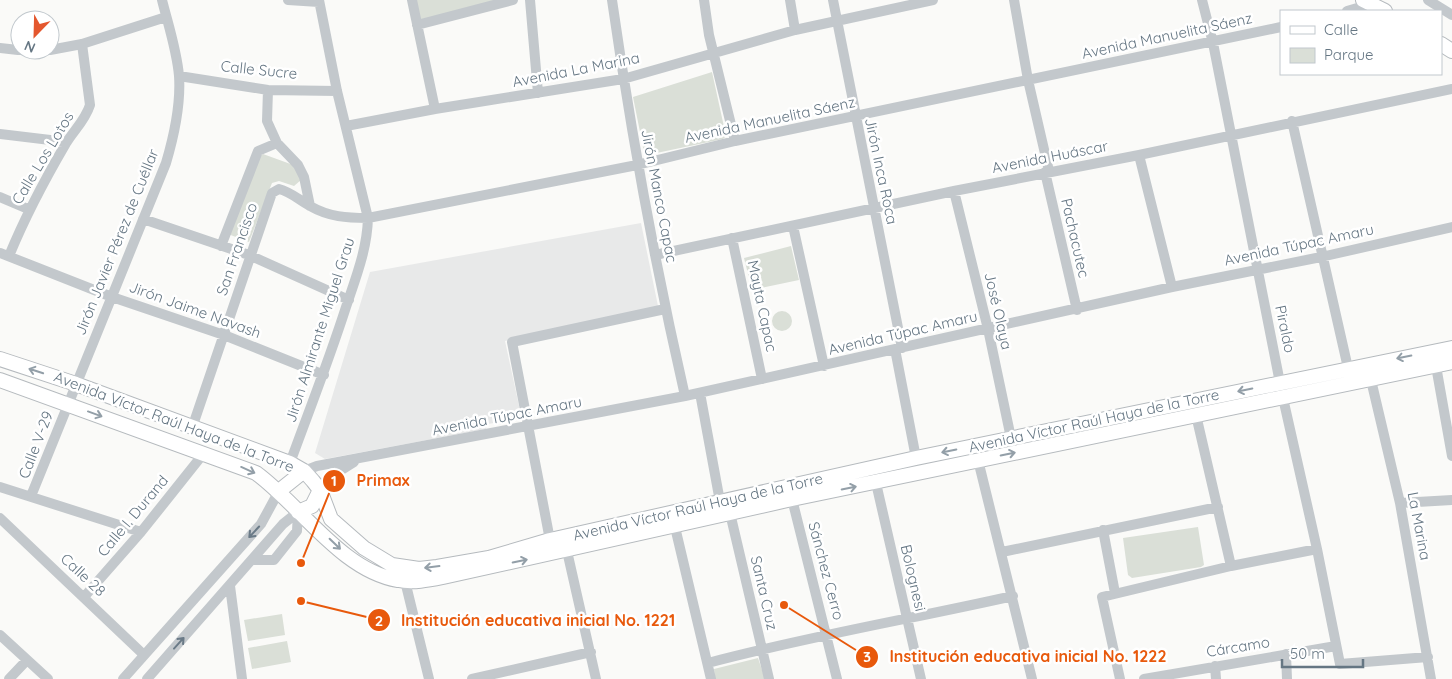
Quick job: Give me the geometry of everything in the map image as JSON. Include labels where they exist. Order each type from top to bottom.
[{"type":"main road","points":[[1367,2],[1383,10]]},
{"type":"main road","name":"Avenida Víctor Raúl Haya de la Torre","points":[[0,380],[256,473],[279,491],[298,512],[351,559],[379,574],[405,581],[444,577],[675,527],[724,510],[916,458],[1452,348]]},
{"type":"main road","name":"Avenida Víctor Raúl Haya de la Torre","points":[[0,359],[76,384],[290,463],[304,471],[320,490],[331,518],[340,529],[380,559],[404,568],[437,567],[489,558],[550,540],[876,483],[1196,414],[1283,398],[1452,362]]},
{"type":"main road","points":[[279,491],[287,482],[304,471]]},
{"type":"main road","points":[[298,512],[312,506],[320,490]]},
{"type":"street","name":"Jirón Javier Pérez de Cuéllar","points":[[68,404],[166,163],[173,141],[179,76],[162,0]]},
{"type":"street","points":[[288,0],[319,1]]},
{"type":"street","points":[[412,0],[436,109]]},
{"type":"street","points":[[418,25],[513,0]]},
{"type":"street","points":[[530,0],[538,93]]},
{"type":"street","name":"Jirón Manco Capac","points":[[612,0],[637,165],[665,308],[685,396]]},
{"type":"street","points":[[704,0],[713,51],[735,141]]},
{"type":"street","points":[[790,0],[795,30]]},
{"type":"street","name":"Jirón Inca Roca","points":[[833,0],[874,208],[916,458]]},
{"type":"street","points":[[836,19],[933,0]]},
{"type":"street","name":"Pachacutec","points":[[1014,0],[1028,80],[1077,310]]},
{"type":"street","name":"Piraldo","points":[[1202,0],[1213,42],[1283,398],[1317,549],[1340,664],[1428,657]]},
{"type":"street","points":[[1428,0],[1452,15]]},
{"type":"street","name":"Jirón Almirante Miguel Grau","points":[[290,463],[324,375],[366,247],[368,218],[337,91],[319,1]]},
{"type":"street","points":[[1349,10],[1367,2]]},
{"type":"street","points":[[60,48],[82,44],[166,17]]},
{"type":"street","name":"Avenida La Marina","points":[[346,126],[436,109],[623,79],[713,51],[836,19]]},
{"type":"street","name":"Avenida Manuelita Sáenz","points":[[272,193],[279,189],[287,191],[310,206],[340,218],[368,218],[637,165],[735,141],[1280,27]]},
{"type":"street","name":"Calle Los Lotos","points":[[4,255],[28,209],[67,142],[82,122],[90,105],[82,44]]},
{"type":"street","name":"Calle Sucre","points":[[179,76],[268,90],[337,91]]},
{"type":"street","name":"Avenida Huáscar","points":[[655,255],[954,190],[1140,155],[1292,121],[1452,89]]},
{"type":"street","points":[[268,90],[267,121],[277,143],[298,165],[304,177],[310,206]]},
{"type":"street","points":[[1292,121],[1321,257],[1348,368]]},
{"type":"street","points":[[0,134],[67,142]]},
{"type":"street","points":[[221,246],[258,151],[277,143]]},
{"type":"street","points":[[1140,155],[1172,287]]},
{"type":"street","name":"José Olaya","points":[[954,190],[988,329],[1010,438]]},
{"type":"street","name":"San Francisco","points":[[192,428],[249,255],[272,193]]},
{"type":"street","points":[[0,196],[28,209]]},
{"type":"street","points":[[143,219],[249,255],[349,300]]},
{"type":"street","points":[[793,226],[824,366]]},
{"type":"street","name":"Avenida Túpac Amaru","points":[[304,471],[317,466],[528,428],[762,380],[1257,268],[1321,257],[1452,227]]},
{"type":"street","name":"Mayta Capac","points":[[732,238],[762,380]]},
{"type":"street","name":"Jirón Jaime Navash","points":[[4,255],[112,297],[224,335],[324,375]]},
{"type":"street","points":[[550,540],[512,342],[665,308]]},
{"type":"street","points":[[1436,366],[1452,456]]},
{"type":"street","name":"La Marina","points":[[1371,380],[1400,504],[1431,679]]},
{"type":"street","name":"Santa Cruz","points":[[700,393],[724,510],[769,679]]},
{"type":"street","name":"Calle V-29","points":[[32,496],[68,404]]},
{"type":"street","points":[[1196,414],[1231,566]]},
{"type":"street","name":"Calle I. Durand","points":[[84,597],[141,532],[204,453]]},
{"type":"street","name":"Avenida Túpac Amaru","points":[[320,490],[327,479],[359,459]]},
{"type":"street","points":[[978,460],[1032,679]]},
{"type":"street","name":"Bolognesi","points":[[876,483],[921,679]]},
{"type":"street","points":[[0,487],[141,532]]},
{"type":"street","points":[[123,679],[261,524],[279,491]]},
{"type":"street","name":"Sánchez Cerro","points":[[792,499],[828,634],[837,679]]},
{"type":"street","points":[[1400,504],[1452,500]]},
{"type":"street","points":[[1002,552],[1218,507]]},
{"type":"street","points":[[253,560],[274,560],[297,531],[298,512]]},
{"type":"street","points":[[146,679],[283,524],[298,512]]},
{"type":"street","name":"Calle 28","points":[[0,518],[144,655]]},
{"type":"street","points":[[675,527],[712,679]]},
{"type":"street","points":[[1103,530],[1116,593]]},
{"type":"street","points":[[1120,679],[1102,596],[1231,566],[1317,549]]},
{"type":"street","points":[[567,550],[596,679]]},
{"type":"street","points":[[405,581],[429,679]]},
{"type":"street","points":[[230,586],[240,677]]},
{"type":"street","points":[[708,663],[828,634],[907,620],[1013,596]]},
{"type":"street","points":[[0,636],[48,679]]},
{"type":"street","name":"Cárcamo","points":[[1144,679],[1336,646]]},
{"type":"street","points":[[472,679],[590,652]]},
{"type":"street","points":[[1286,654],[1287,679]]},
{"type":"street","points":[[9,679],[27,660]]},
{"type":"street","points":[[1215,666],[1216,679]]},
{"type":"shaded area","points":[[641,223],[658,306],[505,341],[521,415],[518,419],[488,424],[486,429],[325,459],[315,453],[370,272]]},
{"type":"green space","points":[[415,0],[503,0],[419,20]]},
{"type":"green space","points":[[712,72],[726,136],[723,139],[647,155],[644,152],[633,97]]},
{"type":"green space","points":[[263,154],[296,166],[301,180],[294,186],[279,181],[272,183],[249,242],[228,234],[257,158]]},
{"type":"green space","points":[[791,246],[799,280],[752,290],[744,258]]},
{"type":"green space","points":[[782,311],[789,314],[792,321],[789,328],[782,331],[775,328],[772,321],[775,314]]},
{"type":"green space","points":[[1198,527],[1204,565],[1132,578],[1128,575],[1123,538]]},
{"type":"green space","points":[[282,614],[285,635],[248,641],[244,620]]},
{"type":"green space","points":[[287,641],[291,662],[252,669],[248,648]]},
{"type":"green space","points":[[758,658],[765,679],[715,679],[714,669]]},
{"type":"place","name":"Primax","points":[[301,563]]},
{"type":"place","name":"Institución educativa inicial No. 1221","points":[[301,601]]},
{"type":"place","name":"Institución educativa inicial No. 1222","points":[[784,605]]}]
